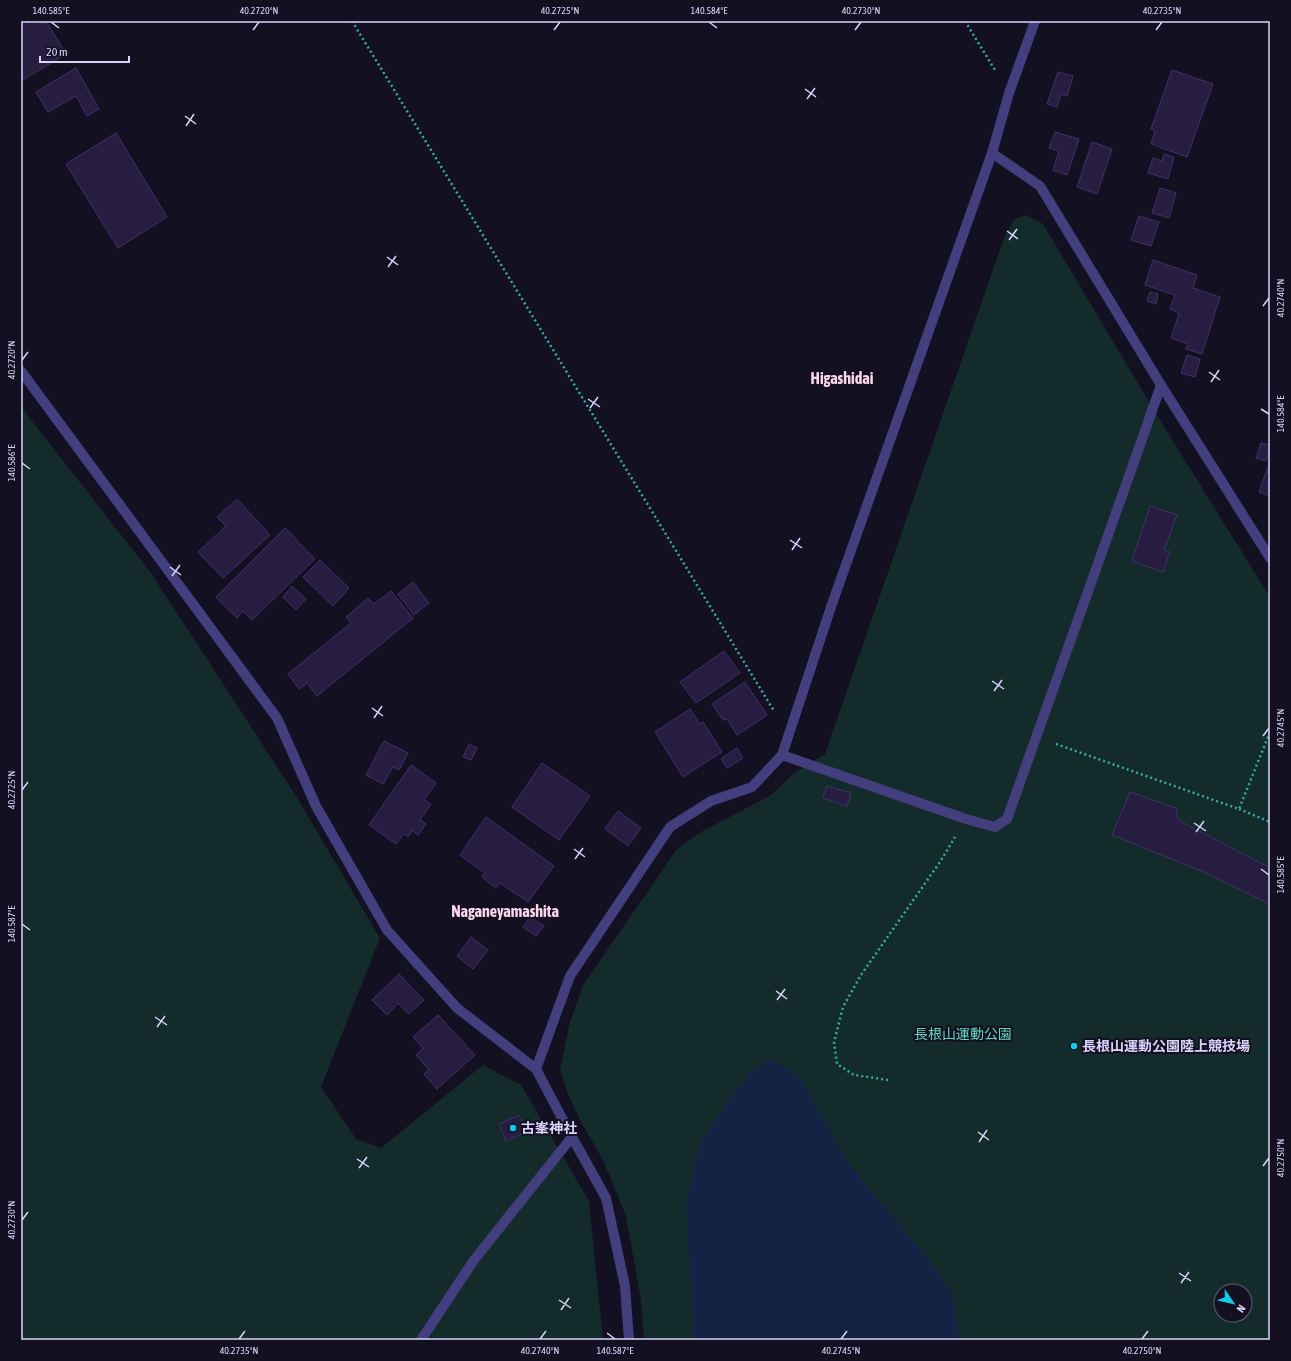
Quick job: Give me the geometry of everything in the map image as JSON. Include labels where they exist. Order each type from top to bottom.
[{"type":"street","points":[[536,1069],[570,976],[670,827],[712,802],[752,787],[782,755],[835,597],[992,153],[1009,93],[1035,21]]},
{"type":"street","points":[[992,153],[1040,186],[1161,385],[1270,558]]},
{"type":"street","points":[[21,372],[277,718],[316,806],[387,930],[456,1008],[536,1069],[572,1138],[606,1198],[625,1286],[629,1340]]},
{"type":"street","points":[[782,755],[966,819],[995,827],[1007,819],[1161,385]]},
{"type":"street","points":[[421,1340],[474,1260],[572,1138]]},
{"type":"path","points":[[352,21],[789,735]]},
{"type":"path","points":[[965,21],[1009,93]]},
{"type":"path","points":[[1239,809],[1270,732]]},
{"type":"path","points":[[1036,737],[1239,809],[1270,822]]},
{"type":"path","points":[[888,1080],[854,1075],[837,1064],[834,1042],[843,1007],[861,975],[940,862],[966,819]]},
{"type":"green space","name":"長根山運動公園","points":[[1026,215],[1043,224],[1161,422],[1270,597],[1270,1340],[644,1340],[641,1300],[626,1216],[603,1160],[581,1122],[567,1092],[560,1070],[570,1022],[583,985],[677,849],[701,832],[771,795],[793,774],[825,754],[1005,235],[1015,219]]},
{"type":"green space","points":[[21,407],[151,573],[296,796],[380,938],[321,1087],[356,1139],[381,1148],[483,1065],[521,1085],[589,1201],[603,1340],[21,1340]]},
{"type":"water","points":[[770,1059],[799,1076],[848,1163],[930,1261],[952,1293],[959,1331],[957,1340],[694,1340],[686,1205],[701,1141],[748,1074]]},
{"type":"building","points":[[30,21],[46,21],[66,54],[21,81],[21,27]]},
{"type":"building","points":[[76,68],[99,109],[87,116],[76,96],[48,112],[36,92]]},
{"type":"building","points":[[1172,70],[1213,84],[1187,157],[1151,144],[1155,131],[1151,129]]},
{"type":"building","points":[[1058,72],[1073,76],[1067,96],[1061,94],[1057,107],[1047,104]]},
{"type":"building","points":[[1055,132],[1079,139],[1067,175],[1053,170],[1059,151],[1049,148]]},
{"type":"building","points":[[116,133],[167,217],[118,248],[66,164]]},
{"type":"building","points":[[1092,142],[1112,149],[1097,194],[1077,187]]},
{"type":"building","points":[[1164,154],[1174,157],[1168,179],[1148,173],[1153,158],[1162,161]]},
{"type":"building","points":[[1160,188],[1176,193],[1169,218],[1152,213]]},
{"type":"building","points":[[1139,216],[1159,222],[1151,246],[1131,240]]},
{"type":"building","points":[[1153,260],[1197,275],[1193,288],[1220,297],[1202,354],[1186,349],[1188,344],[1171,338],[1179,313],[1170,309],[1175,295],[1145,285]]},
{"type":"building","points":[[1150,292],[1158,294],[1156,304],[1147,301]]},
{"type":"building","points":[[1187,355],[1200,359],[1195,377],[1181,373]]},
{"type":"building","points":[[1261,443],[1270,445],[1266,461],[1256,458]]},
{"type":"building","points":[[1270,461],[1270,496],[1259,492]]},
{"type":"building","points":[[237,499],[270,535],[223,578],[198,552],[226,526],[217,517]]},
{"type":"building","points":[[1150,506],[1177,515],[1164,550],[1170,552],[1163,572],[1132,561]]},
{"type":"building","points":[[285,528],[315,559],[252,620],[243,611],[237,618],[216,597]]},
{"type":"building","points":[[320,560],[349,588],[333,606],[303,577]]},
{"type":"building","points":[[413,582],[429,603],[414,615],[398,594]]},
{"type":"building","points":[[292,586],[306,599],[296,610],[283,597]]},
{"type":"building","points":[[391,591],[413,618],[317,696],[307,683],[299,689],[288,674],[351,623],[346,617],[368,598],[374,604]]},
{"type":"building","points":[[724,651],[740,673],[696,703],[680,682]]},
{"type":"building","points":[[745,682],[767,715],[737,735],[727,719],[723,720],[712,704]]},
{"type":"building","points":[[690,709],[700,724],[703,722],[722,752],[683,777],[655,732]]},
{"type":"building","points":[[384,741],[408,753],[399,770],[393,767],[383,784],[366,775]]},
{"type":"building","points":[[469,744],[477,748],[471,760],[463,757]]},
{"type":"building","points":[[737,748],[743,758],[727,768],[721,759]]},
{"type":"building","points":[[542,763],[590,796],[559,840],[512,807]]},
{"type":"building","points":[[411,765],[436,783],[424,800],[431,804],[420,820],[426,824],[418,835],[412,831],[408,837],[404,834],[396,844],[369,825]]},
{"type":"building","points":[[827,786],[851,793],[847,806],[823,798]]},
{"type":"building","points":[[1130,792],[1176,808],[1178,820],[1270,868],[1270,904],[1204,872],[1112,835]]},
{"type":"building","points":[[618,811],[641,828],[628,846],[605,829]]},
{"type":"building","points":[[486,817],[554,866],[528,902],[500,883],[496,888],[482,877],[485,873],[460,855]]},
{"type":"building","points":[[530,917],[544,926],[536,936],[523,927]]},
{"type":"building","points":[[471,937],[488,950],[473,969],[457,956]]},
{"type":"building","points":[[399,974],[424,1000],[409,1014],[398,1003],[387,1015],[372,1000]]},
{"type":"building","points":[[438,1015],[475,1055],[437,1089],[424,1074],[429,1070],[416,1055],[423,1048],[413,1037]]},
{"type":"building","name":"古峯神社","points":[[519,1115],[526,1132],[506,1141],[499,1124]]},
{"type":"place","name":"長根山運動公園陸上競技場","points":[[1074,1046]]},
{"type":"place","name":"古峯神社","points":[[513,1128]]},
{"type":"district","name":"Higashidai","points":[[842,378]]},
{"type":"district","name":"Naganeyamashita","points":[[505,911]]}]
